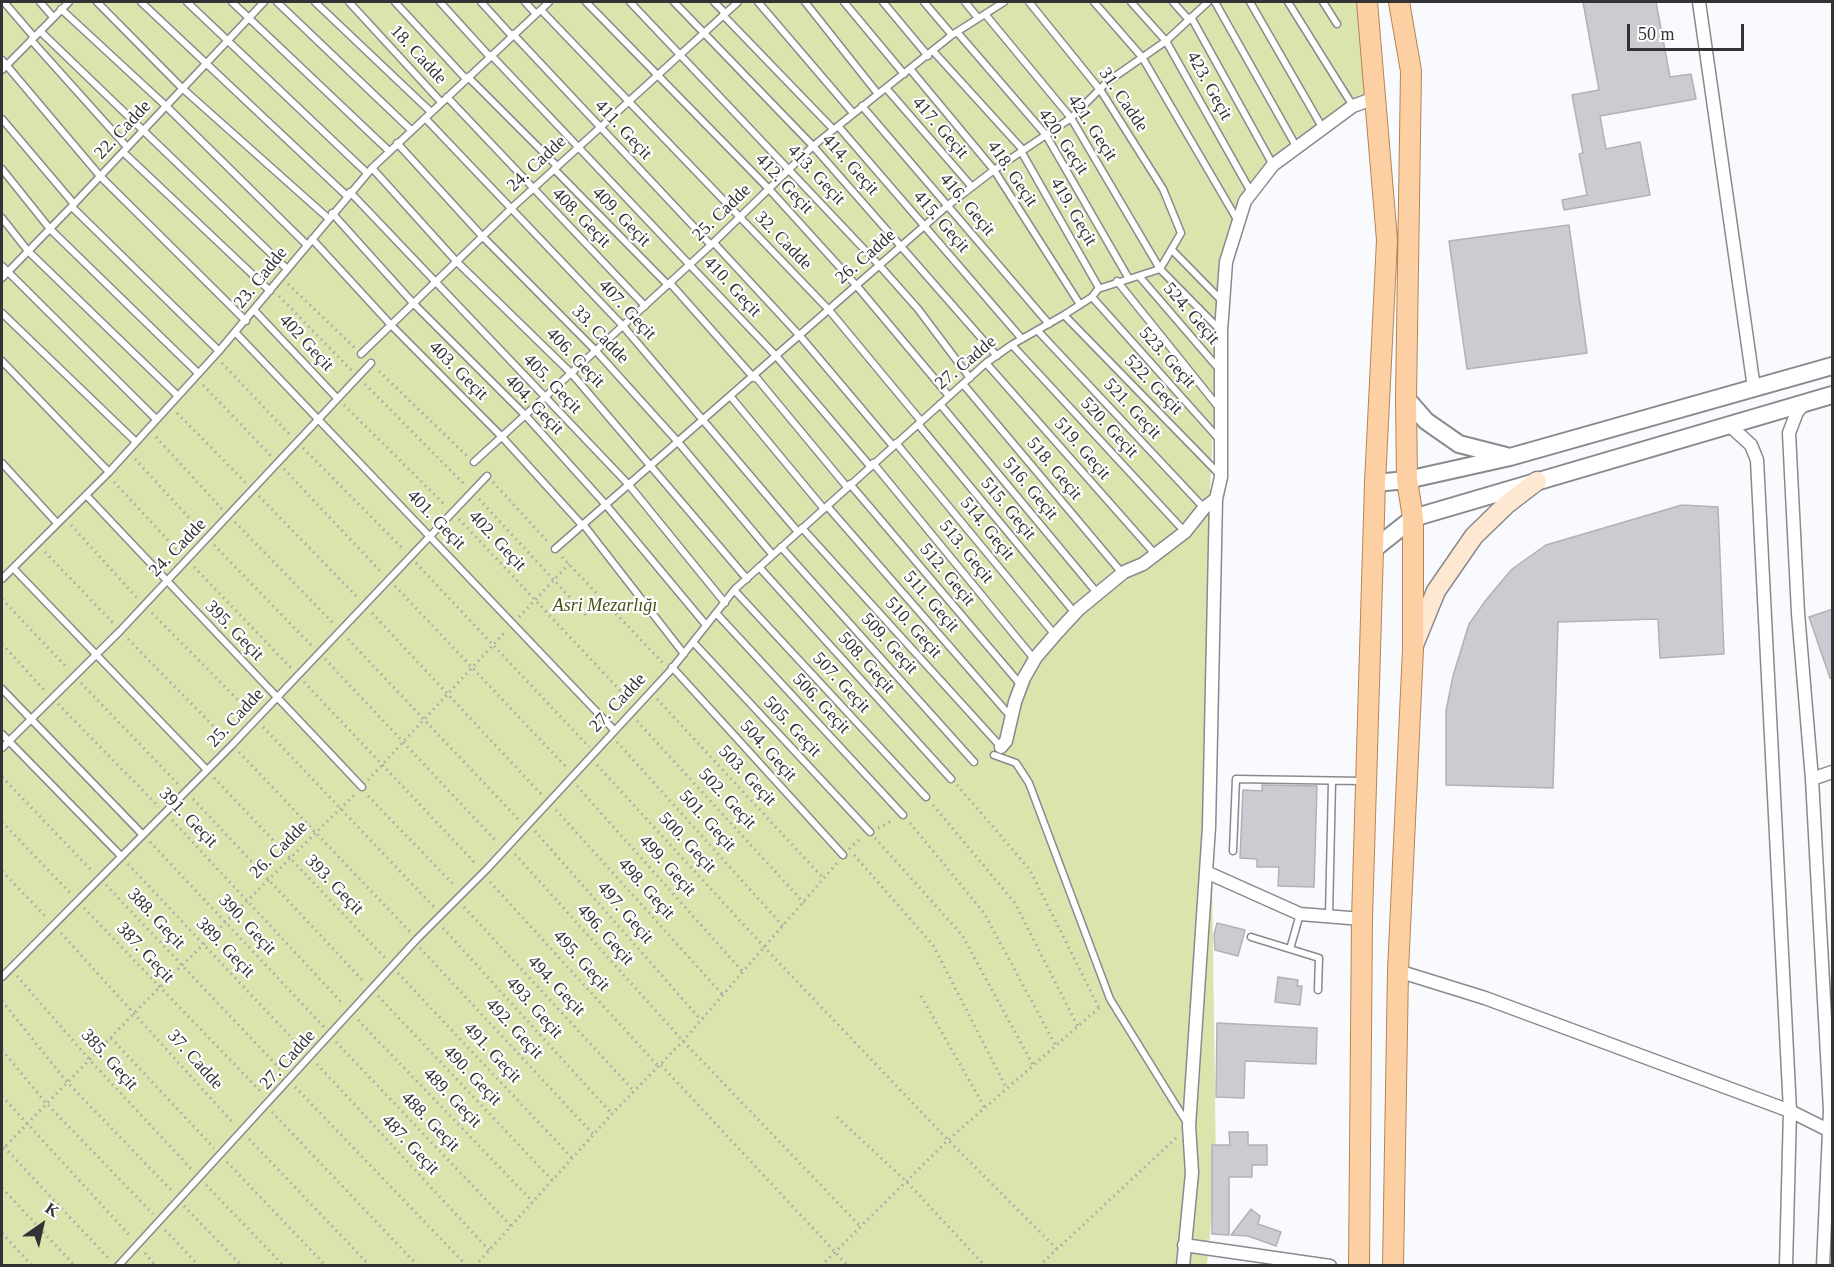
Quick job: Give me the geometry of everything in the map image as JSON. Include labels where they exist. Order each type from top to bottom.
[{"type":"main road","points":[[1359,1266],[1362,919],[1375,483],[1387,240],[1367,2]]},
{"type":"main road","points":[[1393,1266],[1398,971],[1413,649],[1413,518],[1407,480],[1406,398],[1411,71],[1399,2]]},
{"type":"main road","points":[[1413,649],[1436,591],[1474,536],[1507,504],[1537,481]]},
{"type":"street","points":[[1699,2],[1754,388]]},
{"type":"street","points":[[1183,1266],[1192,1173],[1189,1126],[1206,872],[1216,499],[1221,477],[1219,439],[1222,412],[1221,331],[1226,262],[1238,221],[1251,192],[1273,165],[1353,106],[1375,98]]},
{"type":"street","points":[[1375,483],[1407,480],[1510,456],[1833,366]]},
{"type":"street","points":[[1374,549],[1413,518],[1833,395]]},
{"type":"street","points":[[1406,398],[1426,421],[1459,444],[1510,456]]},
{"type":"street","points":[[1806,402],[1797,412],[1789,433],[1798,612],[1812,779],[1832,1132],[1823,1266]]},
{"type":"street","points":[[1728,424],[1751,445],[1757,460],[1790,1111],[1786,1266]]},
{"type":"street","points":[[997,751],[1006,741],[1021,686],[1035,660],[1055,635],[1076,613],[1122,573],[1143,564],[1185,532],[1204,508],[1216,499]]},
{"type":"street","points":[[1812,779],[1833,772]]},
{"type":"street","points":[[1206,872],[1300,914],[1362,919]]},
{"type":"street","points":[[1398,971],[1485,998],[1790,1111],[1832,1132]]},
{"type":"street","points":[[1184,1245],[1330,1266]]},
{"type":"lane","points":[[4,2],[32,39],[125,149],[271,290]]},
{"type":"lane","points":[[40,2],[53,17]]},
{"type":"lane","points":[[69,2],[3,65],[100,176],[246,321]]},
{"type":"lane","name":"404. Geçit","points":[[97,2],[182,88],[330,215],[413,303],[526,416],[606,505],[706,625]]},
{"type":"lane","name":"405. Geçit","points":[[141,2],[205,64],[349,194],[435,282],[629,485],[725,603]]},
{"type":"lane","name":"406. Geçit","points":[[187,2],[369,171],[456,261],[572,374],[747,579]]},
{"type":"lane","points":[[232,2],[389,151]]},
{"type":"lane","name":"22. Cadde","points":[[4,275],[73,206],[264,2]]},
{"type":"lane","points":[[277,2],[411,130]]},
{"type":"lane","points":[[315,2],[431,112]]},
{"type":"lane","name":"18. Cadde","points":[[349,2],[444,100]]},
{"type":"lane","name":"409. Geçit","points":[[395,2],[669,284],[849,486]]},
{"type":"lane","name":"410. Geçit","points":[[440,2],[777,357],[872,464]]},
{"type":"lane","name":"411. Geçit","points":[[482,2],[800,336],[895,444]]},
{"type":"lane","name":"32. Cadde","points":[[525,2],[539,12],[829,310],[919,422]]},
{"type":"lane","name":"23. Cadde","points":[[2,579],[109,472],[246,321],[330,215],[369,171],[549,2]]},
{"type":"lane","name":"412. Geçit","points":[[586,2],[769,189],[856,285],[949,396]]},
{"type":"lane","name":"413. Geçit","points":[[630,2],[790,168],[879,265],[918,309],[970,378]]},
{"type":"lane","name":"414. Geçit","points":[[674,2],[813,146],[997,356]]},
{"type":"lane","name":"415. Geçit","points":[[714,2],[925,226],[1022,339]]},
{"type":"lane","name":"24. Cadde","points":[[361,354],[511,208],[738,2]]},
{"type":"lane","points":[[758,2],[853,113]]},
{"type":"lane","points":[[805,2],[878,94]]},
{"type":"lane","name":"418. Geçit","points":[[844,2],[994,170],[1079,303]]},
{"type":"lane","points":[[883,2],[928,56]]},
{"type":"lane","name":"420. Geçit","points":[[924,2],[1046,135],[1129,279]]},
{"type":"lane","points":[[965,2],[978,18]]},
{"type":"lane","name":"25. Cadde","points":[[474,462],[546,399],[741,218],[813,146],[955,34],[1004,2]]},
{"type":"lane","name":"31. Cadde","points":[[1029,2],[1101,91],[1163,189],[1181,233],[1173,251]]},
{"type":"lane","points":[[1094,2],[1142,57],[1238,221]]},
{"type":"lane","name":"423. Geçit","points":[[1131,2],[1166,41],[1251,192]]},
{"type":"lane","points":[[1173,2],[1190,19],[1273,165]]},
{"type":"lane","name":"26. Cadde","points":[[555,549],[948,206],[994,170],[1071,118],[1101,91],[1107,82],[1166,41],[1208,2]]},
{"type":"lane","points":[[1215,2],[1296,146]]},
{"type":"lane","points":[[1250,2],[1322,127]]},
{"type":"lane","points":[[1288,2],[1353,106]]},
{"type":"lane","points":[[1323,2],[1337,24]]},
{"type":"lane","points":[[61,9],[166,105],[306,245]]},
{"type":"lane","name":"421. Geçit","points":[[985,14],[1071,118],[1160,269],[1221,331]]},
{"type":"lane","points":[[40,31],[287,268]]},
{"type":"lane","name":"419. Geçit","points":[[933,51],[1022,151],[1099,288]]},
{"type":"lane","name":"417. Geçit","points":[[886,88],[972,187]]},
{"type":"lane","name":"408. Geçit","points":[[444,100],[645,306]]},
{"type":"lane","name":"416. Geçit","points":[[862,106],[1049,324]]},
{"type":"lane","name":"407. Geçit","points":[[425,118],[623,327],[800,530]]},
{"type":"lane","points":[[2,119],[73,206],[219,351]]},
{"type":"lane","name":"33. Cadde","points":[[397,143],[482,236],[596,351],[678,442],[772,554]]},
{"type":"lane","points":[[2,169],[50,229],[198,374]]},
{"type":"lane","points":[[2,218],[28,251],[178,396]]},
{"type":"lane","name":"403. Geçit","points":[[312,239],[391,325],[503,438],[583,525],[684,654]]},
{"type":"lane","points":[[1099,288],[1160,269],[1173,251],[1222,301]]},
{"type":"lane","points":[[2,266],[4,275],[156,419]]},
{"type":"lane","name":"524. Geçit","points":[[1139,276],[1221,371]]},
{"type":"lane","name":"523. Geçit","points":[[1117,281],[1222,412]]},
{"type":"lane","name":"27. Cadde","points":[[117,1266],[290,1081],[415,942],[508,846],[684,654],[735,591],[772,554],[986,363],[1092,297],[1099,288]]},
{"type":"lane","name":"523. Geçit","points":[[1092,297],[1219,439]]},
{"type":"lane","name":"402 Geçit","points":[[254,310],[336,397]]},
{"type":"lane","points":[[2,313],[136,442]]},
{"type":"lane","name":"522. Geçit","points":[[1064,315],[1221,477]]},
{"type":"lane","name":"521. Geçit","points":[[1038,331],[1204,508]]},
{"type":"lane","name":"401. Geçit","points":[[235,332],[513,623],[612,732]]},
{"type":"lane","name":"520. Geçit","points":[[1012,345],[1185,532]]},
{"type":"lane","points":[[2,361],[109,472]]},
{"type":"lane","name":"24. Cadde","points":[[2,748],[166,583],[254,491],[336,397],[371,363]]},
{"type":"lane","name":"519. Geçit","points":[[986,363],[1155,554]]},
{"type":"lane","name":"518. Geçit","points":[[963,384],[1122,573]]},
{"type":"lane","points":[[731,397],[825,507]]},
{"type":"lane","name":"516. Geçit","points":[[940,404],[1098,594]]},
{"type":"lane","name":"515. Geçit","points":[[919,422],[1076,613]]},
{"type":"lane","name":"514. Geçit","points":[[895,444],[1055,635]]},
{"type":"lane","points":[[2,463],[57,523]]},
{"type":"lane","name":"513. Geçit","points":[[872,464],[1035,660]]},
{"type":"lane","name":"25. Cadde","points":[[2,977],[207,770],[470,490],[487,476]]},
{"type":"lane","name":"512. Geçit","points":[[849,486],[1021,686]]},
{"type":"lane","name":"395. Geçit","points":[[86,495],[166,583],[277,696],[361,788]]},
{"type":"lane","name":"511. Geçit","points":[[825,507],[1012,718]]},
{"type":"lane","name":"510. Geçit","points":[[800,530],[997,751],[1016,763],[1029,783],[1110,999],[1189,1126]]},
{"type":"lane","name":"509. Geçit","points":[[781,547],[974,762]]},
{"type":"lane","name":"508. Geçit","points":[[759,567],[951,779]]},
{"type":"lane","points":[[13,568],[207,770]]},
{"type":"lane","name":"507. Geçit","points":[[735,591],[927,797]]},
{"type":"lane","name":"506. Geçit","points":[[716,613],[903,815]]},
{"type":"lane","name":"505. Geçit","points":[[693,642],[870,832]]},
{"type":"lane","name":"504. Geçit","points":[[672,667],[843,855]]},
{"type":"lane","points":[[2,689],[142,834]]},
{"type":"lane","points":[[2,734],[121,856]]},
{"type":"lane","points":[[1233,851],[1236,779],[1366,781]]},
{"type":"lane","points":[[1329,916],[1332,781]]},
{"type":"lane","points":[[1290,949],[1300,914]]},
{"type":"lane","points":[[1251,937],[1319,958],[1318,990]]},
{"type":"path","points":[[271,290],[470,490],[588,617]]},
{"type":"path","name":"402. Geçit","points":[[336,397],[451,511],[635,707]]},
{"type":"path","name":"26. Cadde","points":[[3,1148],[159,988],[361,788],[569,564]]},
{"type":"path","name":"391. Geçit","points":[[2,644],[249,901],[351,1013]]},
{"type":"path","name":"503. Geçit","points":[[650,691],[824,879]]},
{"type":"path","name":"502. Geçit","points":[[630,713],[804,903]]},
{"type":"path","name":"501. Geçit","points":[[612,732],[783,926]]},
{"type":"path","name":"500. Geçit","points":[[589,757],[765,948],[948,1140],[1057,1249]]},
{"type":"path","name":"393. Geçit","points":[[207,770],[393,967]]},
{"type":"path","name":"388. Geçit","points":[[2,777],[467,1266]]},
{"type":"path","name":"499. Geçit","points":[[570,778],[743,972]]},
{"type":"path","points":[[951,779],[1030,870],[1099,1008]]},
{"type":"path","points":[[361,788],[460,896]]},
{"type":"path","points":[[927,797],[1015,903],[1078,1027]]},
{"type":"path","name":"498. Geçit","points":[[548,801],[723,995]]},
{"type":"path","points":[[476,1266],[593,1134],[683,1041],[843,855],[870,832],[903,815],[984,913],[1056,1046]]},
{"type":"path","name":"387. Geçit","points":[[2,822],[418,1266]]},
{"type":"path","name":"497. Geçit","points":[[528,823],[701,1020]]},
{"type":"path","points":[[870,832],[962,935],[1033,1066]]},
{"type":"path","name":"390. Geçit","points":[[142,834],[331,1036]]},
{"type":"path","name":"496. Geçit","points":[[508,846],[683,1041],[861,1226]]},
{"type":"path","points":[[849,849],[933,945],[1007,1089]]},
{"type":"path","name":"389. Geçit","points":[[121,856],[202,946],[311,1058]]},
{"type":"path","name":"37. Cadde","points":[[2,871],[242,1132],[370,1266]]},
{"type":"path","name":"495. Geçit","points":[[482,874],[848,1266]]},
{"type":"path","name":"494. Geçit","points":[[460,896],[634,1091]]},
{"type":"path","name":"493. Geçit","points":[[436,920],[612,1114]]},
{"type":"path","name":"492. Geçit","points":[[415,942],[593,1134]]},
{"type":"path","name":"491. Geçit","points":[[393,967],[572,1158]]},
{"type":"path","name":"385. Geçit","points":[[10,968],[89,1059],[284,1266]]},
{"type":"path","name":"490. Geçit","points":[[372,990],[552,1180]]},
{"type":"path","points":[[921,996],[985,1108]]},
{"type":"path","points":[[821,1266],[948,1140],[1110,999]]},
{"type":"path","points":[[2,1001],[67,1082],[242,1266]]},
{"type":"path","name":"489. Geçit","points":[[351,1013],[532,1202]]},
{"type":"path","name":"488. Geçit","points":[[331,1036],[511,1226]]},
{"type":"path","points":[[111,1038],[326,1266]]},
{"type":"path","points":[[2,1050],[46,1103],[200,1266]]},
{"type":"path","name":"487. Geçit","points":[[311,1058],[489,1250]]},
{"type":"path","points":[[2,1096],[156,1266]]},
{"type":"path","points":[[837,1117],[907,1182],[985,1266]]},
{"type":"path","points":[[1039,1266],[1189,1126]]},
{"type":"path","points":[[3,1148],[117,1266]]},
{"type":"path","points":[[2,1188],[75,1266]]},
{"type":"path","points":[[2,1233],[32,1266]]},
{"type":"green space","name":"Asri Mezarlığı","points":[[2,2],[1356,2],[1374,98],[1270,166],[1255,187],[1222,260],[1210,490],[1209,651],[1216,1170],[1207,1265],[2,1266]]},
{"type":"building","points":[[1583,2],[1656,2],[1670,77],[1691,74],[1696,99],[1600,116],[1606,149],[1640,142],[1650,195],[1564,210],[1562,200],[1587,195],[1579,154],[1583,153],[1572,95],[1599,90]]},
{"type":"building","points":[[1569,225],[1587,353],[1467,369],[1449,241]]},
{"type":"building","points":[[1682,505],[1718,507],[1724,654],[1660,658],[1658,619],[1558,622],[1553,788],[1446,785],[1446,711],[1453,676],[1469,624],[1512,569],[1546,545]]},
{"type":"building","points":[[1833,609],[1833,678],[1830,678],[1809,617]]},
{"type":"building","points":[[1262,785],[1317,786],[1314,887],[1278,886],[1279,867],[1257,867],[1257,859],[1240,858],[1243,790],[1262,791]]},
{"type":"building","points":[[1217,923],[1245,930],[1238,956],[1215,950],[1214,935]]},
{"type":"building","points":[[1278,977],[1298,980],[1297,986],[1302,986],[1300,1005],[1275,1002]]},
{"type":"building","points":[[1217,1023],[1317,1028],[1316,1064],[1245,1061],[1244,1098],[1216,1097]]},
{"type":"building","points":[[1229,1132],[1248,1132],[1248,1145],[1267,1145],[1267,1165],[1252,1165],[1252,1177],[1229,1177],[1229,1235],[1212,1234],[1212,1145],[1230,1145]]},
{"type":"building","points":[[1251,1209],[1260,1216],[1258,1224],[1281,1232],[1276,1246],[1248,1236],[1231,1235]]}]
